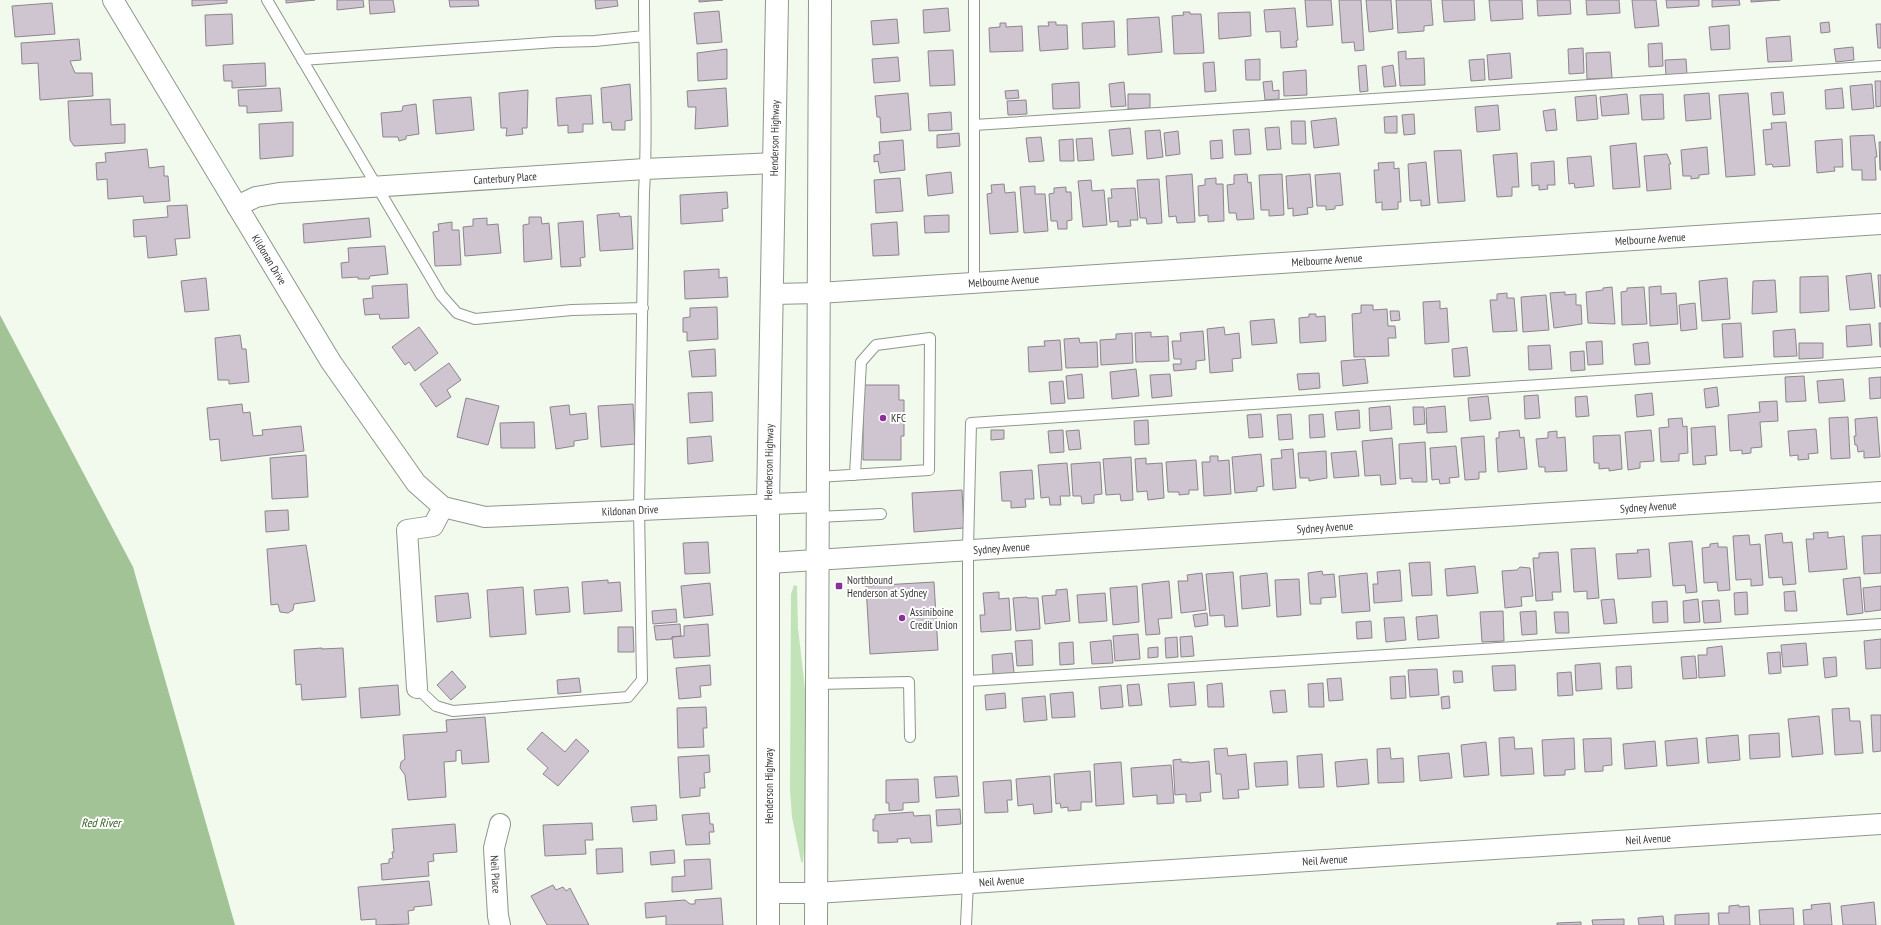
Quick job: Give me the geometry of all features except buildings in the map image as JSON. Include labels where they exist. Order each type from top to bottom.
[{"type":"main road","name":"Henderson Highway","points":[[768,925],[768,503],[777,0]]},
{"type":"main road","points":[[816,925],[820,0]]},
{"type":"street","name":"Kildonan Drive","points":[[113,0],[331,362],[416,483],[443,507],[485,517],[768,503],[817,510]]},
{"type":"street","name":"Canterbury Place","points":[[237,206],[256,197],[279,193],[645,169],[775,163]]},
{"type":"street","name":"Melbourne Avenue","points":[[772,294],[819,293],[1881,224]]},
{"type":"street","name":"Sydney Avenue","points":[[769,563],[818,561],[968,549],[1881,492]]},
{"type":"street","points":[[417,688],[407,530],[433,526],[443,507]]},
{"type":"street","name":"Neil Place","points":[[500,824],[494,848],[498,916],[500,925]]},
{"type":"street","name":"Neil Avenue","points":[[768,893],[816,894],[1881,824]]},
{"type":"lane","points":[[267,0],[441,296],[457,313],[466,317],[480,318],[579,310],[643,308]]},
{"type":"lane","points":[[417,688],[436,706],[453,711],[628,696],[642,680],[639,509],[645,169],[644,0]]},
{"type":"lane","points":[[974,0],[974,283]]},
{"type":"lane","points":[[302,60],[556,42],[595,41],[644,36]]},
{"type":"lane","points":[[974,125],[1881,66]]},
{"type":"lane","points":[[818,477],[856,475],[929,470],[930,338],[876,345],[861,362],[856,475]]},
{"type":"lane","points":[[966,925],[968,883],[968,549],[971,423],[1881,362]]},
{"type":"lane","points":[[817,510],[881,514]]},
{"type":"lane","points":[[968,681],[1881,624]]},
{"type":"lane","points":[[817,684],[909,682],[910,737]]},
{"type":"shaded area","points":[[794,585],[797,586],[798,628],[805,689],[806,826],[803,863],[801,861],[792,817],[790,791],[791,594]]},
{"type":"water","name":"Red River","points":[[0,315],[133,567],[235,925],[0,925]]},
{"type":"place","name":"KFC","points":[[883,418]]},
{"type":"place","name":"Northbound Henderson at Sydney","points":[[839,586]]},
{"type":"place","name":"Assiniboine Credit Union","points":[[902,618]]}]
